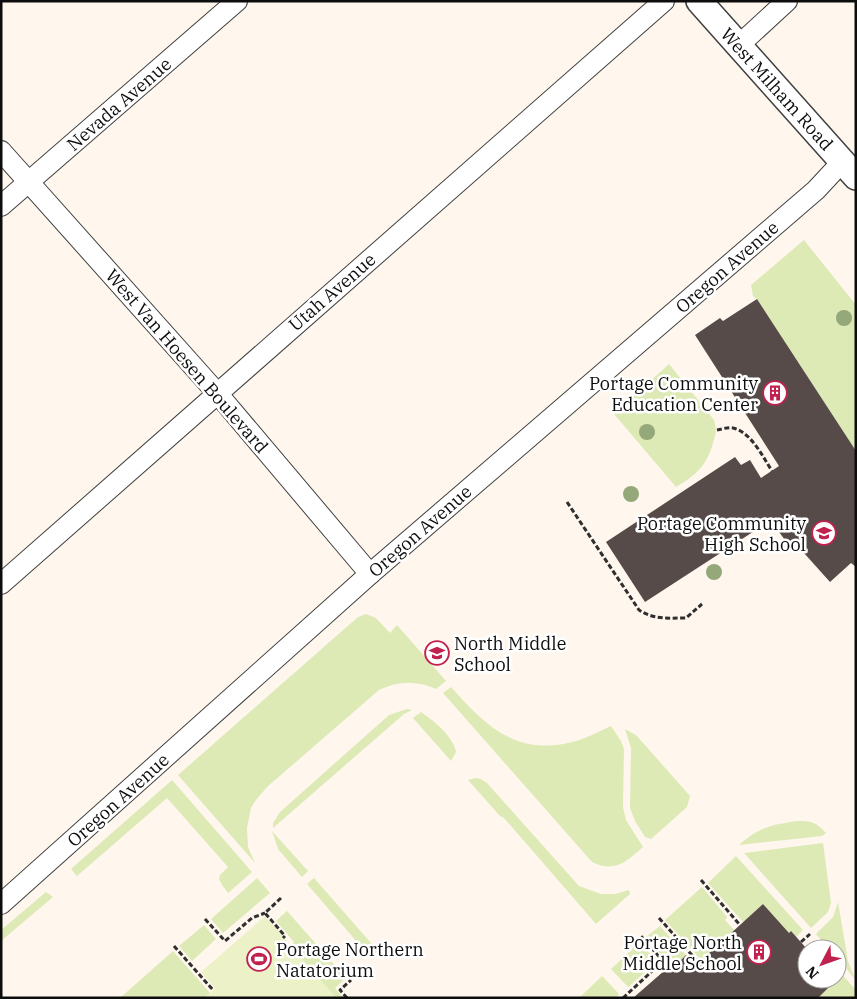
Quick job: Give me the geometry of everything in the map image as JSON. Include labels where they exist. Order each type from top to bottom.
[{"type":"street","name":"Nevada Avenue","points":[[1,206],[237,1]]},
{"type":"street","name":"Utah Avenue","points":[[1,584],[664,1]]},
{"type":"street","name":"West Milham Road","points":[[699,1],[849,170]]},
{"type":"street","points":[[738,46],[787,1]]},
{"type":"street","name":"West Van Hoesen Boulevard","points":[[1,151],[217,393],[370,574]]},
{"type":"street","name":"Oregon Avenue","points":[[1,904],[370,574],[816,190],[849,170]]},
{"type":"path","points":[[717,430],[732,428],[742,432],[751,440],[772,471]]},
{"type":"path","points":[[566,502],[639,610],[646,615],[659,618],[686,618],[702,604]]},
{"type":"path","points":[[701,880],[740,925]]},
{"type":"path","points":[[205,919],[225,941],[252,918],[264,913],[281,898]]},
{"type":"path","points":[[264,913],[285,936],[283,938]]},
{"type":"path","points":[[659,918],[699,963]]},
{"type":"path","points":[[804,939],[810,934]]},
{"type":"path","points":[[623,998],[662,962],[640,935]]},
{"type":"path","points":[[174,946],[213,990]]},
{"type":"path","points":[[348,998],[340,990],[352,980]]},
{"type":"green space","points":[[804,240],[856,305],[856,451],[757,299],[753,296],[751,285]]},
{"type":"green space","points":[[669,364],[714,420],[716,429],[710,451],[699,470],[676,487],[614,414]]},
{"type":"green space","points":[[366,614],[376,618],[390,633],[397,625],[446,681],[436,689],[421,684],[400,683],[379,690],[267,787],[251,808],[247,828],[248,847],[255,863],[178,775],[358,617]]},
{"type":"green space","points":[[451,687],[488,724],[516,740],[532,745],[549,746],[568,743],[585,738],[611,726],[624,749],[623,807],[626,820],[643,847],[625,861],[614,866],[600,865],[592,862],[443,693]]},
{"type":"green space","points":[[407,709],[412,710],[404,714],[273,828],[273,823],[280,812],[389,715]]},
{"type":"green space","points":[[421,712],[437,724],[451,740],[456,752],[451,761],[413,718]]},
{"type":"green space","points":[[625,729],[636,735],[690,796],[687,807],[651,839],[645,837],[635,821],[630,808],[631,748]]},
{"type":"green space","points":[[475,778],[487,783],[579,886],[601,894],[615,894],[629,890],[630,894],[596,924],[504,818],[500,816],[468,780]]},
{"type":"green space","points":[[172,780],[252,872],[228,893],[219,879],[220,875],[228,867],[167,798],[77,876],[71,869]]},
{"type":"green space","points":[[797,821],[813,823],[826,833],[822,836],[739,845],[753,834],[766,828]]},
{"type":"green space","points":[[272,831],[308,871],[302,877],[278,849]]},
{"type":"green space","points":[[823,843],[831,903],[828,912],[811,928],[744,853]]},
{"type":"green space","points":[[736,856],[803,930],[796,937],[791,931],[789,933],[763,904],[743,922],[708,883]]},
{"type":"green space","points":[[257,878],[270,893],[223,933],[211,919]]},
{"type":"green space","points":[[314,878],[378,951],[370,957],[307,884]]},
{"type":"green space","points":[[702,887],[727,917],[725,920],[734,930],[701,960],[665,920]]},
{"type":"green space","points":[[46,892],[53,897],[1,941],[1,930]]},
{"type":"green space","points":[[838,902],[844,939],[820,939],[816,934],[833,917]]},
{"type":"green space","points":[[287,911],[346,978],[335,988],[343,998],[336,998],[290,946],[294,942],[276,921]]},
{"type":"green space","name":"Portage Northern Natatorium","points":[[265,916],[336,998],[205,998],[215,988],[201,972]]},
{"type":"green space","points":[[204,925],[216,939],[192,961],[179,946]]},
{"type":"green space","points":[[660,926],[686,955],[674,967],[672,964],[670,965],[646,937]]},
{"type":"green space","points":[[640,942],[657,962],[628,987],[611,969]]},
{"type":"green space","points":[[173,951],[210,993],[205,998],[120,998]]},
{"type":"green space","points":[[847,955],[848,961],[855,979],[847,970]]},
{"type":"green space","points":[[602,976],[619,994],[616,998],[579,998]]},
{"type":"green space","points":[[847,980],[856,990],[856,998],[818,998],[827,989],[847,989]]},
{"type":"building","name":"Portage Community Education Center","points":[[757,299],[856,451],[856,567],[851,563],[830,582],[795,543],[790,547],[774,525],[777,523],[773,519],[645,602],[606,542],[735,457],[741,465],[750,460],[761,478],[779,466],[695,335],[720,318],[723,321]]},
{"type":"building","name":"Portage North Middle School","points":[[763,904],[789,933],[791,931],[798,939],[797,989],[827,989],[818,998],[633,998],[672,964],[674,967],[686,955],[696,965]]},
{"type":"place","name":"Portage Community Education Center","points":[[775,393]]},
{"type":"place","name":"Portage Community High School","points":[[824,533]]},
{"type":"place","name":"North Middle School","points":[[437,653]]},
{"type":"place","name":"Portage North Middle School","points":[[759,952]]},
{"type":"place","name":"Portage Northern Natatorium","points":[[259,959]]}]
